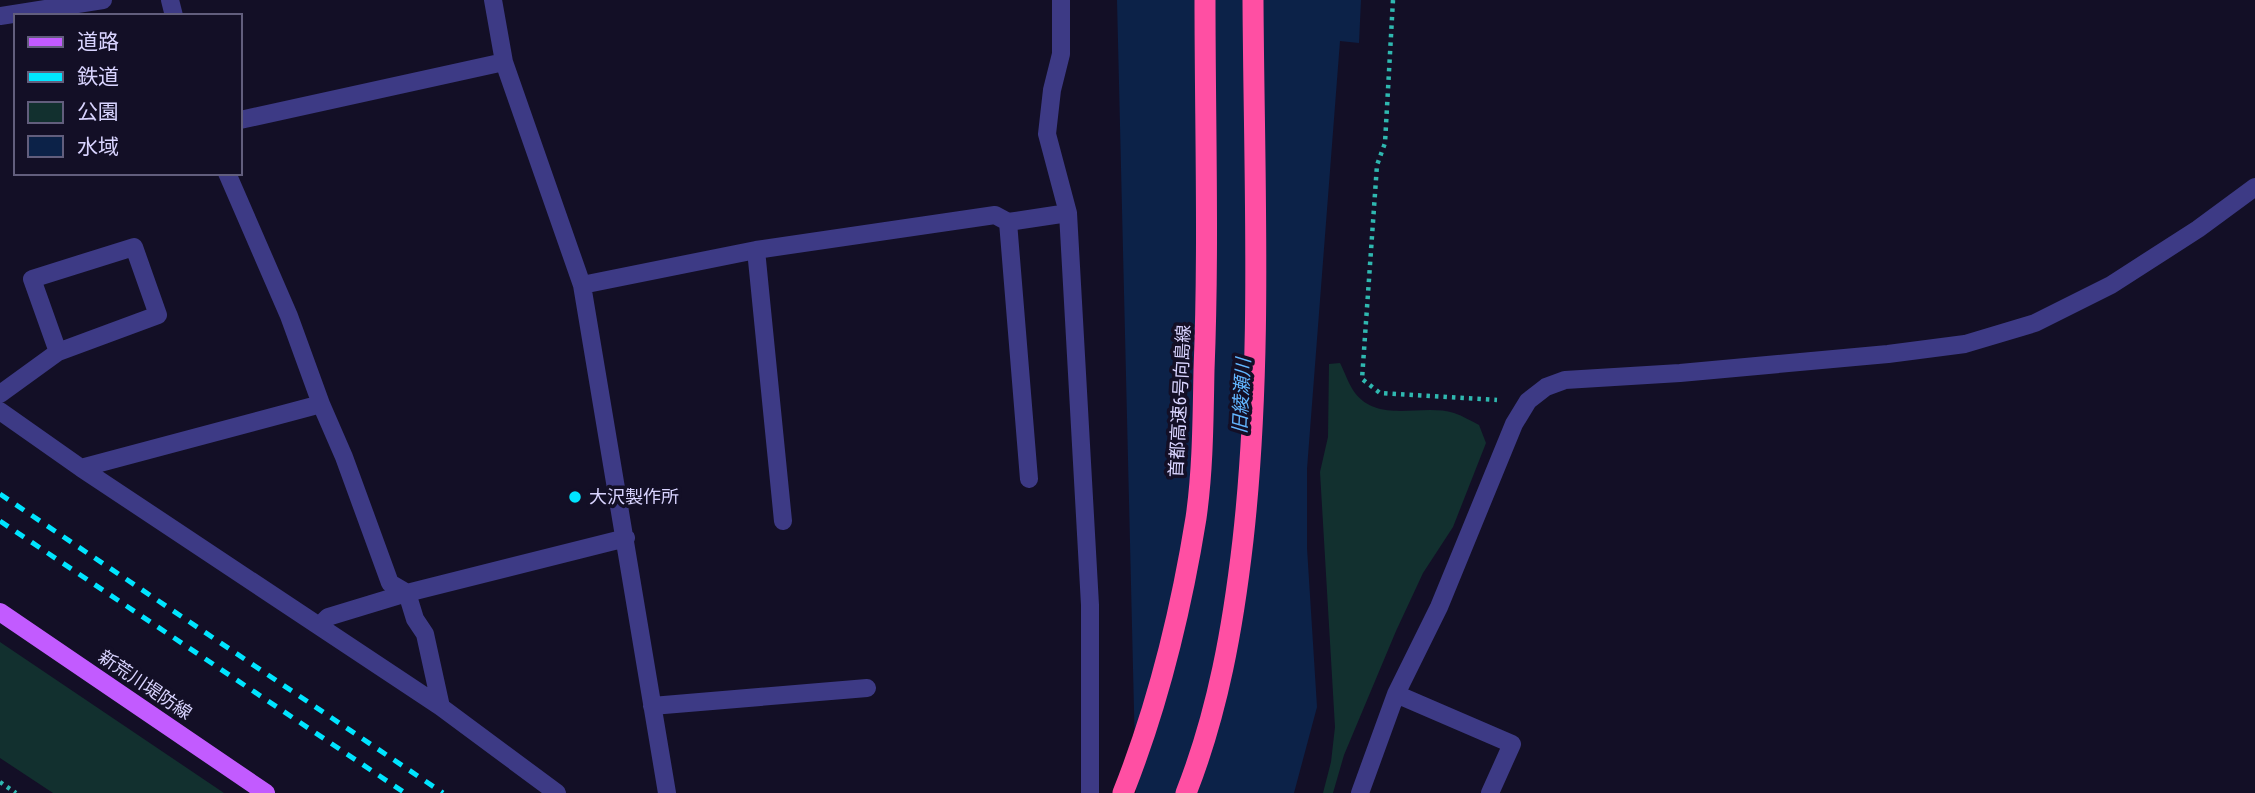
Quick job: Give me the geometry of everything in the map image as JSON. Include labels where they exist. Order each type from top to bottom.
[{"type":"highway","name":"首都高速6号向島線","points":[[1123,793],[1141,747],[1165,667],[1183,590],[1196,515],[1202,437],[1206,314],[1205,0]]},
{"type":"highway","points":[[1186,793],[1197,766],[1224,668],[1236,600],[1253,436],[1253,0]]},
{"type":"main road","name":"新荒川堤防線","points":[[0,612],[266,793]]},
{"type":"street","points":[[1,13],[103,0]]},
{"type":"street","points":[[494,0],[504,62],[583,285],[667,793]]},
{"type":"street","points":[[1061,0],[1061,54],[1052,90],[1047,134],[1068,214],[1090,605],[1090,793]]},
{"type":"street","points":[[242,120],[504,62]]},
{"type":"street","points":[[227,175],[289,316],[390,583],[407,593],[415,619],[425,634],[441,707]]},
{"type":"street","points":[[1360,793],[1396,694],[1439,607],[1509,436],[1528,401],[1546,387],[1565,380],[1888,355],[1965,344],[2035,323],[2111,285],[2198,229],[2255,187]]},
{"type":"street","points":[[583,285],[756,250],[995,215],[1008,222],[1068,214]]},
{"type":"street","points":[[1008,222],[1029,480]]},
{"type":"street","points":[[0,394],[58,352],[158,315],[134,247],[32,279],[58,352]]},
{"type":"street","points":[[756,250],[783,521]]},
{"type":"street","points":[[81,468],[321,404]]},
{"type":"street","points":[[0,411],[81,468],[441,707],[557,793]]},
{"type":"street","points":[[319,626],[328,617],[407,593],[626,538]]},
{"type":"street","points":[[653,706],[867,688]]},
{"type":"street","points":[[1396,694],[1512,744],[1490,793]]},
{"type":"path","points":[[1393,0],[1385,143],[1377,165],[1362,379],[1380,393],[1528,401]]},
{"type":"path","points":[[0,782],[16,793]]},
{"type":"green space","points":[[1340,363],[1353,390],[1365,402],[1388,410],[1454,413],[1479,425],[1486,443],[1453,527],[1423,573],[1396,631],[1344,755],[1333,793],[1323,793],[1331,762],[1335,727],[1320,472],[1328,437],[1329,364]]},
{"type":"green space","points":[[0,642],[224,793],[53,793],[0,758]]},
{"type":"water","name":"旧綾瀬川","points":[[1117,0],[1361,0],[1359,43],[1340,41],[1307,469],[1307,548],[1317,707],[1294,793],[1136,793]]},
{"type":"railway","points":[[0,494],[443,793]]},
{"type":"railway","points":[[0,521],[405,793]]},
{"type":"place","name":"大沢製作所","points":[[575,497]]}]
